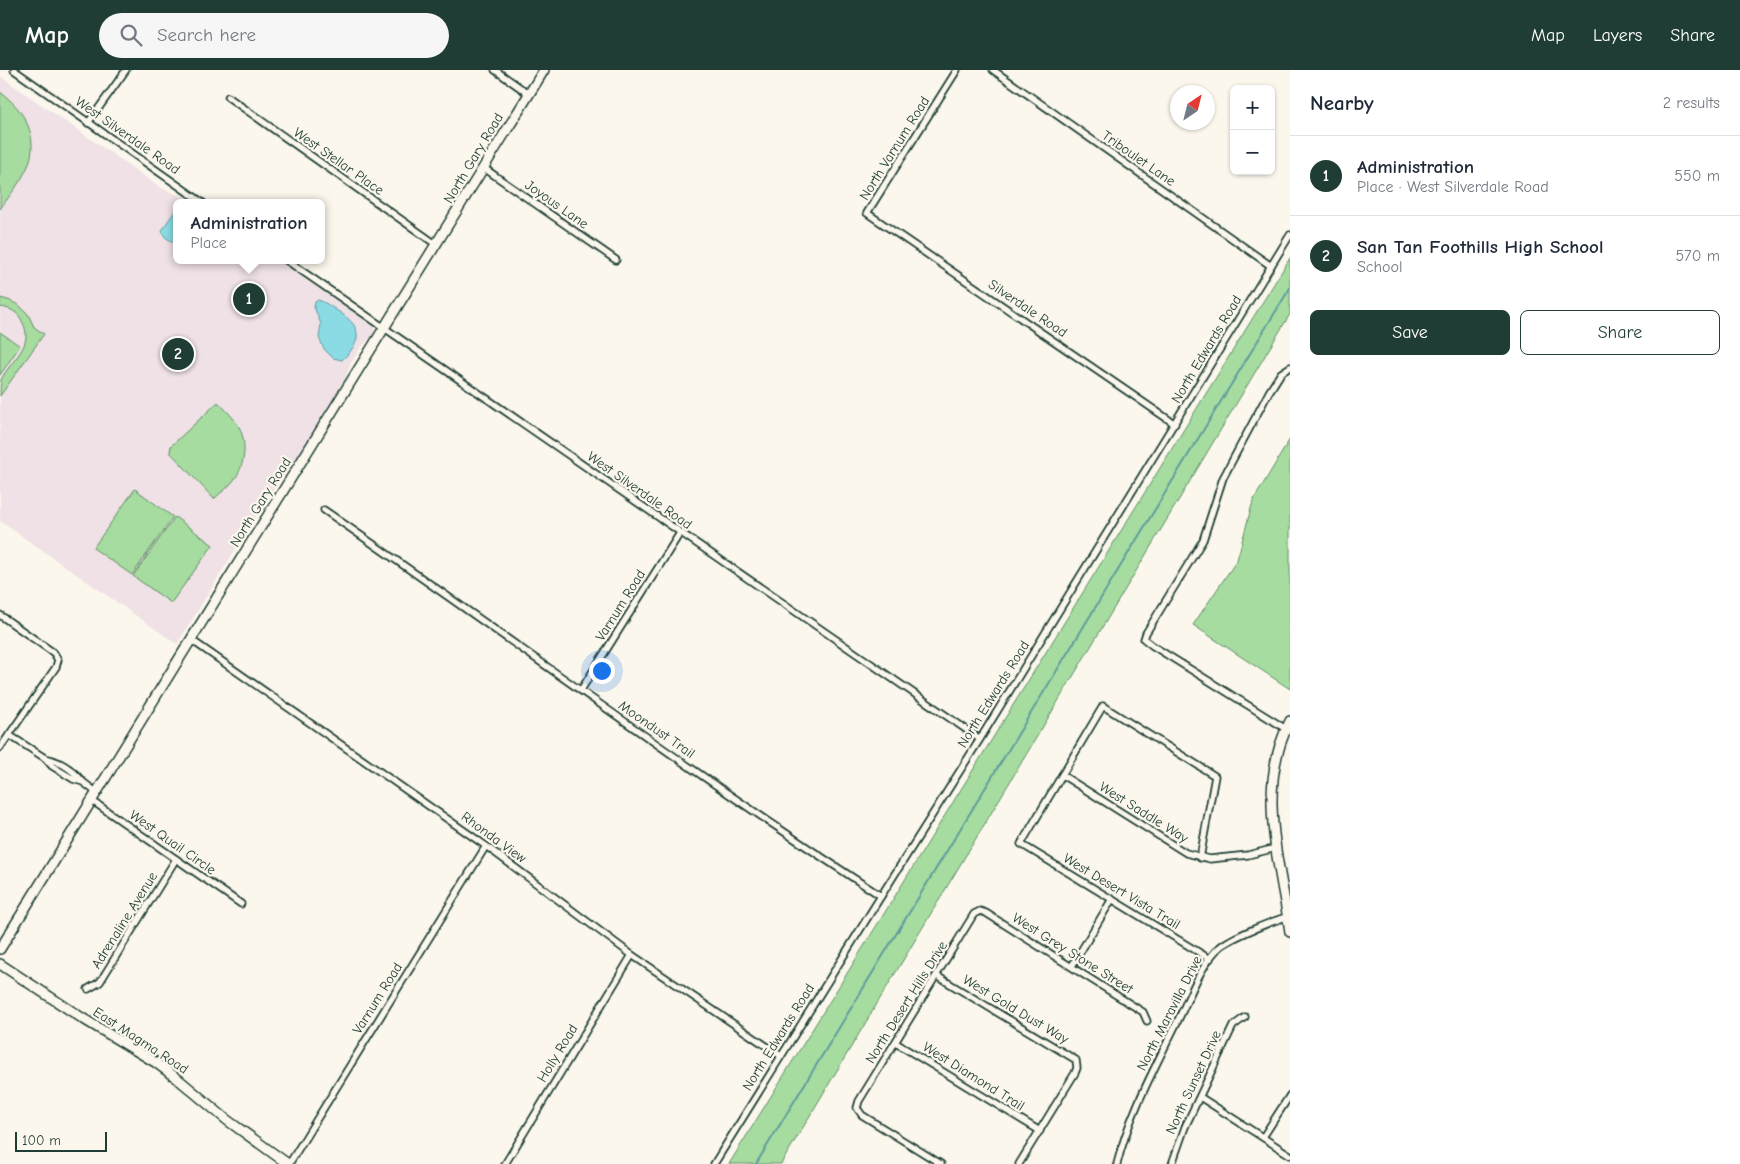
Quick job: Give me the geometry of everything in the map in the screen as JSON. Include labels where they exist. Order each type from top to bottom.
[{"type":"street","name":"West Silverdale Road","points":[[14,70],[197,199]]},
{"type":"street","points":[[88,123],[126,70]]},
{"type":"street","points":[[495,70],[529,94]]},
{"type":"street","name":"North Gary Road","points":[[0,949],[190,639],[544,70]]},
{"type":"street","name":"North Varnum Road","points":[[867,213],[957,70]]},
{"type":"street","name":"Triboulet Lane","points":[[993,70],[1271,266]]},
{"type":"street","name":"West Stellar Place","points":[[228,97],[436,245]]},
{"type":"street","name":"Joyous Lane","points":[[484,168],[616,260]]},
{"type":"street","name":"Silverdale Road","points":[[867,213],[1175,424]]},
{"type":"street","name":"North Edwards Road","points":[[714,1164],[980,740],[1290,235]]},
{"type":"street","name":"West Silverdale Road","points":[[292,264],[980,740]]},
{"type":"street","points":[[1290,367],[1281,373],[1269,392],[1223,478],[1204,540],[1144,639],[1288,725],[1278,750],[1273,778],[1272,822],[1289,916],[1290,932]]},
{"type":"street","name":"Moondust Trail","points":[[324,510],[798,842],[881,896]]},
{"type":"street","name":"Varnum Road","points":[[581,690],[680,533]]},
{"type":"street","points":[[0,615],[54,653],[58,660],[56,667],[0,748]]},
{"type":"street","name":"Rhonda View","points":[[190,639],[486,846],[632,955],[781,1056]]},
{"type":"street","points":[[1062,775],[1103,706],[1215,776],[1200,858]]},
{"type":"street","points":[[9,735],[44,758],[52,766],[73,779],[83,782],[96,792]]},
{"type":"street","name":"West Desert Vista Trail","points":[[1062,775],[1021,844],[1210,959]]},
{"type":"street","name":"West Saddle Way","points":[[1062,775],[1186,853],[1200,858],[1224,858],[1276,848]]},
{"type":"street","name":"West Quail Circle","points":[[91,800],[241,904]]},
{"type":"street","name":"Varnum Road","points":[[284,1163],[486,846]]},
{"type":"street","name":"Adrenaline Avenue","points":[[88,989],[100,982],[176,859]]},
{"type":"street","points":[[1072,966],[1112,899]]},
{"type":"street","name":"West Grey Stone Street","points":[[980,911],[1072,966],[1143,1012],[1147,1021]]},
{"type":"street","name":"North Desert Hills Drive","points":[[934,1162],[862,1115],[857,1108],[859,1101],[974,914],[980,911]]},
{"type":"street","name":"North Maravilla Drive","points":[[1118,1164],[1124,1137],[1135,1110],[1193,987],[1210,959],[1220,946],[1229,940],[1289,916]]},
{"type":"street","name":"Holly Road","points":[[504,1164],[632,955]]},
{"type":"street","name":"East Magma Road","points":[[0,964],[82,1018],[130,1045],[155,1062],[284,1163]]},
{"type":"street","name":"West Gold Dust Way","points":[[937,976],[1076,1060],[1077,1068],[1040,1131]]},
{"type":"street","name":"North Sunset Drive","points":[[1172,1164],[1182,1134],[1233,1026],[1245,1017]]},
{"type":"street","name":"West Diamond Trail","points":[[896,1043],[1040,1131]]},
{"type":"street","points":[[1263,1137],[1290,1095]]},
{"type":"street","points":[[1200,1097],[1290,1155]]},
{"type":"street","points":[[1019,1164],[1040,1131]]},
{"type":"street","points":[[934,1162],[941,1164]]},
{"type":"shaded area","points":[[0,76],[161,188],[186,199],[173,199],[173,264],[283,264],[374,327],[374,332],[351,363],[344,381],[293,464],[272,490],[177,644],[0,521]]},
{"type":"green space","points":[[0,92],[23,115],[31,134],[32,145],[31,155],[25,172],[0,209]]},
{"type":"green space","points":[[1290,258],[1290,314],[781,1164],[729,1164]]},
{"type":"green space","points":[[0,298],[19,305],[28,314],[34,327],[44,334],[0,396],[1,380],[20,352],[26,338],[20,318],[13,311],[0,307]]},
{"type":"green space","points":[[0,332],[20,346],[0,375]]},
{"type":"green space","points":[[218,402],[240,428],[244,451],[238,474],[230,485],[214,499],[170,452],[171,446]]},
{"type":"green space","points":[[1290,439],[1290,689],[1193,625],[1237,560],[1253,501]]},
{"type":"green space","points":[[135,489],[173,517],[132,575],[93,548]]},
{"type":"green space","points":[[175,517],[213,545],[171,603],[133,576]]},
{"type":"water","points":[[173,214],[173,242],[165,237],[162,231]]},
{"type":"water","points":[[318,300],[351,321],[355,327],[357,339],[342,360],[333,358],[324,349],[319,338],[321,324],[314,307],[315,302]]},
{"type":"waterway","points":[[756,1164],[1290,288]]},
{"type":"place","name":"Administration","points":[[249,299]]},
{"type":"place","name":"San Tan Foothills High School","points":[[178,354]]}]
